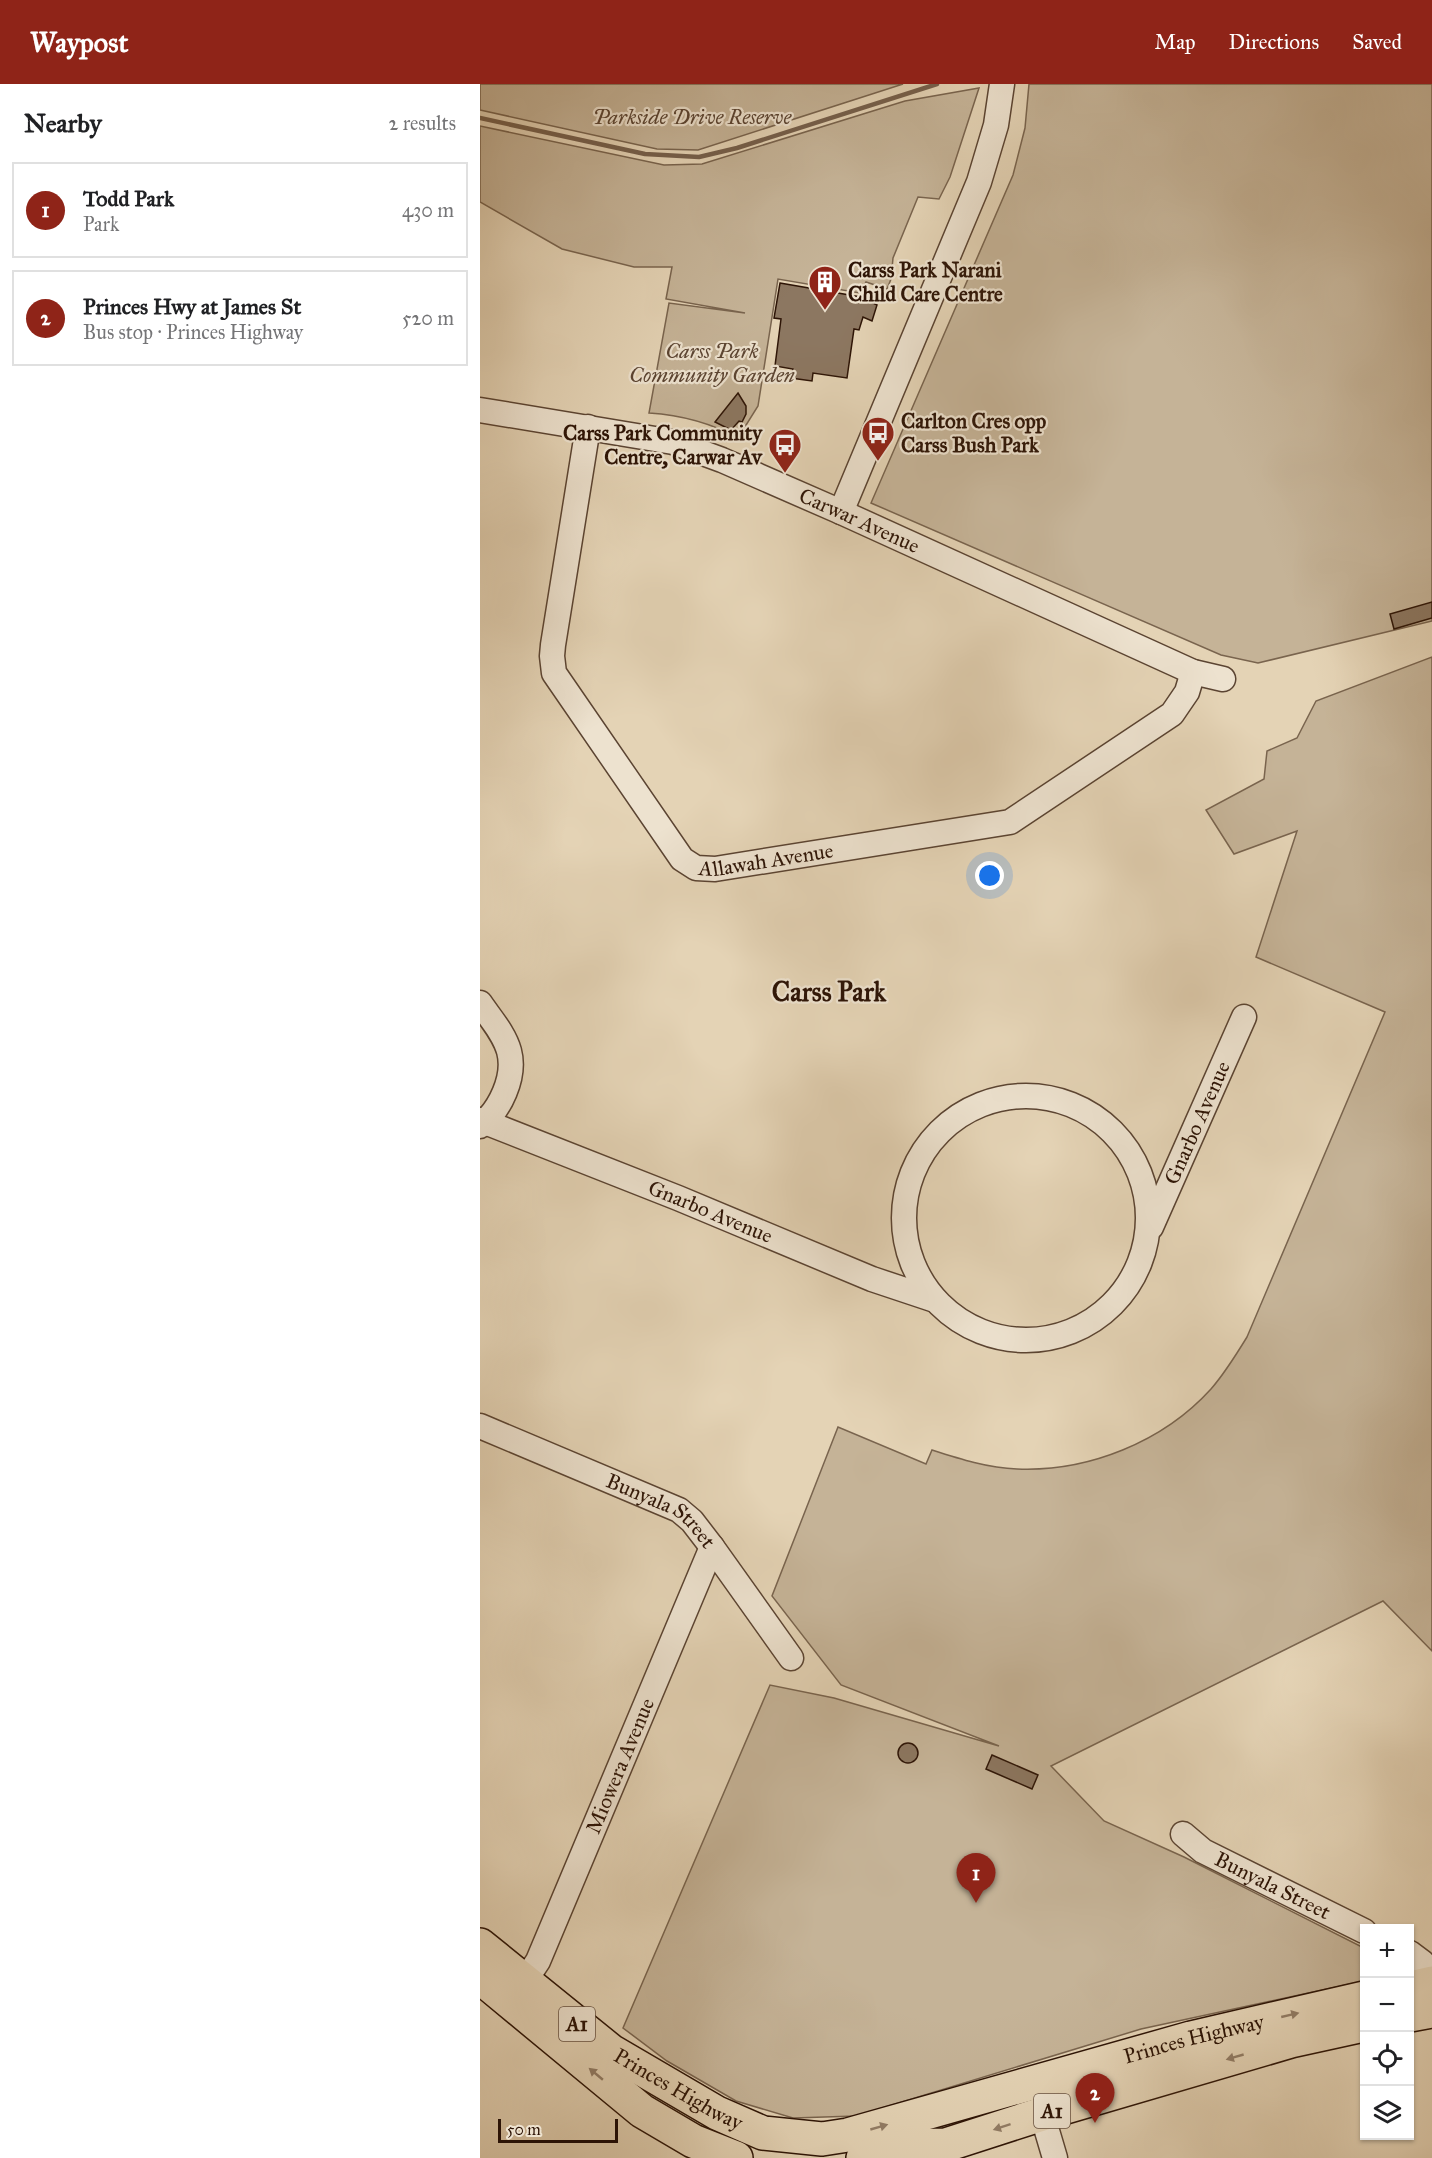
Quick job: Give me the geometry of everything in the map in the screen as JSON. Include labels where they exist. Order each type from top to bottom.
[{"type":"highway","name":"Princes Highway","points":[[480,1945],[623,2059],[717,2113],[767,2145],[848,2135],[1191,2038],[1360,1999]]},
{"type":"highway","name":"Princes Highway","points":[[480,1977],[642,2111],[693,2141],[736,2158]]},
{"type":"highway","points":[[1414,2010],[1427,1993]]},
{"type":"highway","name":"Princes Highway","points":[[863,2158],[906,2146],[937,2152],[1042,2114],[1291,2041],[1360,2026]]},
{"type":"highway","points":[[642,2111],[665,2135],[681,2158]]},
{"type":"highway","points":[[786,2158],[822,2139]]},
{"type":"street","points":[[841,512],[979,182],[996,124],[1002,85]]},
{"type":"street","name":"Carwar Avenue","points":[[480,410],[673,442],[722,460],[841,512],[1193,672],[1223,679]]},
{"type":"street","name":"Allawah Avenue","points":[[588,427],[552,645],[554,673],[682,859],[696,868],[715,869],[1010,822],[1172,714],[1187,692],[1193,672]]},
{"type":"street","points":[[480,1003],[502,1036],[509,1051],[511,1067],[503,1096],[481,1123]]},
{"type":"street","name":"Gnarbo Avenue","points":[[1150,1229],[1146,1186],[1138,1168],[1118,1138],[1075,1107],[1040,1097],[1000,1100],[981,1105],[965,1113],[938,1136],[916,1166],[910,1183],[904,1223],[916,1272],[946,1313],[963,1324],[993,1335],[1022,1340],[1064,1334],[1097,1318],[1120,1294],[1137,1267],[1150,1229],[1244,1017]]},
{"type":"street","name":"Gnarbo Avenue","points":[[481,1123],[678,1198],[872,1279],[935,1300]]},
{"type":"street","name":"Bunyala Street","points":[[480,1426],[679,1510],[692,1521],[712,1547],[791,1658]]},
{"type":"street","name":"Miowera Avenue","points":[[524,1982],[538,1961],[712,1547]]},
{"type":"street","name":"Bunyala Street","points":[[1184,1834],[1203,1851],[1360,1929]]},
{"type":"street","points":[[1414,1956],[1422,1962],[1427,1993]]},
{"type":"street","points":[[1042,2114],[1055,2158]]},
{"type":"green space","name":"Parkside Drive Reserve","points":[[480,84],[903,84],[698,150],[657,149],[480,110]]},
{"type":"green space","points":[[1029,84],[1432,84],[1432,621],[1258,663],[1221,655],[871,503],[1013,175],[1025,128]]},
{"type":"green space","name":"Carss Park Community Garden","points":[[979,88],[950,177],[939,199],[918,197],[893,258],[891,279],[887,289],[866,282],[860,293],[778,279],[758,406],[738,438],[695,421],[649,413],[669,303],[745,313],[666,299],[672,267],[634,267],[562,249],[480,202],[480,126],[664,165],[702,164],[905,101]]},
{"type":"green space","points":[[1432,657],[1432,1651],[1383,1601],[1051,1766],[1104,1821],[1184,1857],[1360,1946],[1360,1982],[1141,2029],[856,2116],[793,2118],[736,2101],[667,2061],[623,2028],[770,1685],[834,1698],[999,1746],[841,1685],[772,1596],[838,1427],[926,1464],[932,1450],[995,1467],[1044,1469],[1097,1459],[1123,1450],[1170,1424],[1192,1408],[1221,1377],[1247,1337],[1385,1012],[1256,957],[1297,831],[1234,854],[1206,810],[1264,779],[1267,751],[1297,738],[1316,701]]},
{"type":"building","points":[[780,283],[861,297],[877,305],[872,321],[863,317],[859,330],[854,329],[847,378],[813,373],[812,381],[791,378],[793,369],[775,366],[781,319],[774,318]]},
{"type":"building","points":[[738,393],[746,406],[746,414],[742,422],[739,421],[731,430],[715,422]]},
{"type":"building","points":[[1432,602],[1432,618],[1394,629],[1390,614]]},
{"type":"building","points":[[908,1743],[915,1746],[918,1753],[915,1760],[908,1763],[901,1760],[898,1753],[901,1746]]},
{"type":"building","points":[[992,1755],[1038,1775],[1032,1789],[986,1769]]},
{"type":"waterway","points":[[480,118],[645,154],[699,157],[737,148],[937,84]]},
{"type":"place","name":"Carss Park Narani Child Care Centre","points":[[825,311]]},
{"type":"place","name":"Carlton Cres opp Carss Bush Park","points":[[878,462]]},
{"type":"place","name":"Carss Park Community Centre, Carwar Av","points":[[785,474]]},
{"type":"place","name":"Todd Park","points":[[976,1903]]},
{"type":"place","name":"Princes Hwy at James St","points":[[1095,2123]]},
{"type":"district","name":"Carss Park","points":[[829,992]]}]
